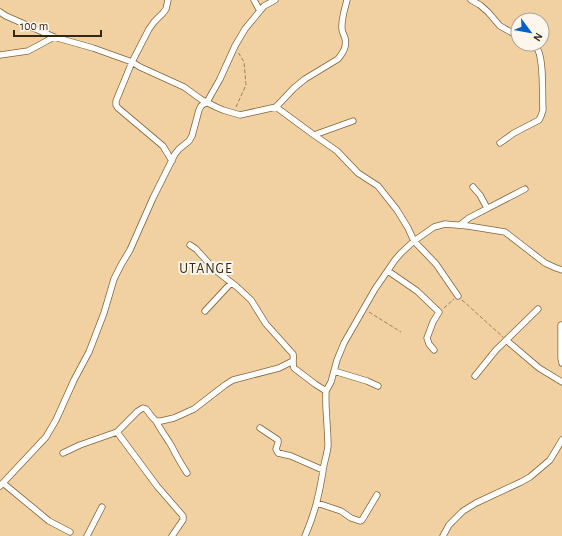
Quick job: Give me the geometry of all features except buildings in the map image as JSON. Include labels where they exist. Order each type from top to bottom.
[{"type":"street","points":[[168,0],[164,12],[148,29],[116,100],[116,106],[163,146],[172,161]]},
{"type":"street","points":[[254,0],[260,11]]},
{"type":"street","points":[[70,532],[50,521],[2,485],[46,437],[56,420],[74,380],[89,352],[104,313],[114,279],[130,250],[153,198],[172,161],[179,149],[189,142],[199,110],[207,102],[245,29],[264,6],[275,0]]},
{"type":"street","points":[[0,12],[14,20],[54,37],[93,48],[132,62],[184,87],[207,102],[223,110],[240,115],[276,107],[305,79],[338,59],[345,47],[342,30],[347,0]]},
{"type":"street","points":[[471,0],[488,12],[500,26],[510,32]]},
{"type":"street","points":[[0,54],[28,51],[54,37]]},
{"type":"street","points":[[500,143],[514,133],[539,120],[541,116],[543,110],[541,63],[538,52]]},
{"type":"street","points":[[276,107],[337,151],[358,173],[378,186],[397,210],[414,241],[436,264],[458,296]]},
{"type":"street","points":[[314,135],[353,121]]},
{"type":"street","points":[[473,187],[488,208]]},
{"type":"street","points":[[460,225],[469,218],[525,189]]},
{"type":"street","points":[[305,536],[317,503],[328,447],[326,391],[331,382],[344,343],[375,289],[398,257],[414,241],[434,227],[445,224],[460,225],[505,232],[545,263],[562,270]]},
{"type":"street","points":[[190,244],[214,269],[251,300],[266,324],[293,354],[294,368],[326,391]]},
{"type":"street","points":[[388,271],[417,291],[439,312],[433,322],[427,338],[429,344],[434,350]]},
{"type":"street","points":[[205,311],[231,283]]},
{"type":"street","points":[[475,376],[496,350],[538,309]]},
{"type":"street","points":[[561,325],[562,363]]},
{"type":"street","points":[[506,340],[539,368],[562,382]]},
{"type":"street","points":[[156,421],[174,418],[194,410],[233,380],[273,370],[293,361]]},
{"type":"street","points":[[334,371],[378,386]]},
{"type":"street","points":[[63,454],[80,445],[117,432],[143,408],[146,409],[156,421],[187,473]]},
{"type":"street","points":[[260,428],[278,440],[276,449],[278,453],[291,456],[323,470]]},
{"type":"street","points":[[117,432],[157,486],[183,516],[183,520],[172,536]]},
{"type":"street","points":[[443,536],[449,525],[463,510],[521,482],[550,460],[562,440]]},
{"type":"street","points":[[317,503],[340,511],[351,518],[360,521],[377,495]]},
{"type":"street","points":[[87,536],[102,507]]},
{"type":"path","points":[[233,114],[246,85],[244,62],[235,46]]},
{"type":"path","points":[[439,312],[458,296],[506,340]]},
{"type":"path","points":[[363,309],[401,332]]},
{"type":"district","name":"UTANGE","points":[[206,268]]}]
